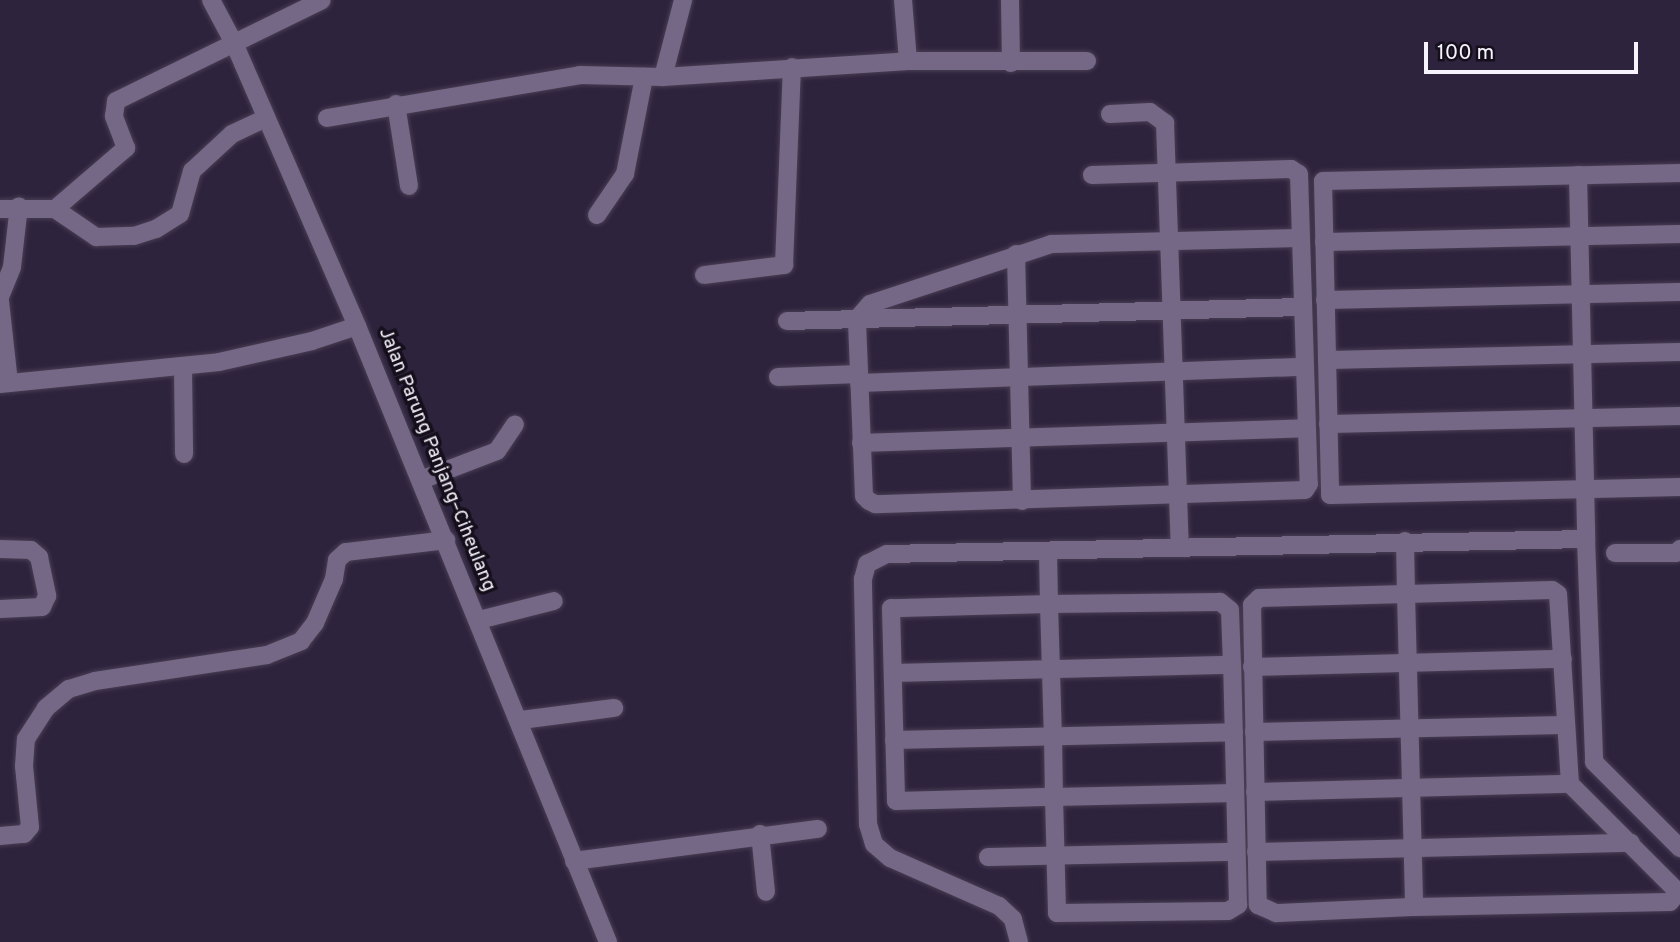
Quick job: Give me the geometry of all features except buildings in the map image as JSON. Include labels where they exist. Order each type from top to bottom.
[{"type":"street","name":"Jalan Parung Panjang–Ciheulang","points":[[211,0],[234,43],[264,119],[357,326],[521,720],[574,861],[608,942]]},
{"type":"street","points":[[55,209],[126,148],[114,117],[117,101],[322,0]]},
{"type":"street","points":[[663,78],[683,0]]},
{"type":"street","points":[[904,0],[908,61]]},
{"type":"street","points":[[1010,0],[1011,63]]},
{"type":"street","points":[[327,118],[396,104],[527,87],[580,75],[663,78],[908,61],[1087,61]]},
{"type":"street","points":[[704,275],[783,265],[792,67]]},
{"type":"street","points":[[597,215],[629,164],[644,77]]},
{"type":"street","points":[[396,104],[409,186]]},
{"type":"street","points":[[1110,114],[1150,112],[1165,123],[1180,547]]},
{"type":"street","points":[[0,209],[19,206],[55,209],[96,237],[134,236],[156,229],[180,214],[192,171],[232,134],[264,119]]},
{"type":"street","points":[[1092,175],[1296,171],[1300,238],[1309,484],[1304,490],[1178,496],[875,504],[864,496],[857,319],[870,304],[1051,244],[1300,238]]},
{"type":"street","points":[[1680,173],[1322,181],[1330,495],[1680,487]]},
{"type":"street","points":[[1578,175],[1594,762],[1680,848]]},
{"type":"street","points":[[19,206],[13,262],[0,299],[4,384],[183,367],[312,341],[357,326]]},
{"type":"street","points":[[1324,242],[1680,234]]},
{"type":"street","points":[[1016,254],[1023,500]]},
{"type":"street","points":[[1325,300],[1680,292]]},
{"type":"street","points":[[787,321],[1302,307]]},
{"type":"street","points":[[1326,360],[1680,352]]},
{"type":"street","points":[[183,367],[184,454]]},
{"type":"street","points":[[778,377],[1019,378],[1304,367]]},
{"type":"street","points":[[1328,424],[1680,416]]},
{"type":"street","points":[[421,481],[498,451],[515,424]]},
{"type":"street","points":[[861,443],[1306,428]]},
{"type":"street","points":[[1019,942],[1013,919],[999,906],[890,858],[874,844],[868,824],[863,579],[867,564],[887,554],[1586,539]]},
{"type":"street","points":[[0,836],[24,834],[30,827],[23,766],[26,739],[46,708],[69,689],[95,681],[267,655],[301,641],[314,623],[334,579],[337,560],[346,552],[446,540]]},
{"type":"street","points":[[1405,541],[1414,907]]},
{"type":"street","points":[[0,549],[31,550],[39,557],[47,596],[42,607],[0,609]]},
{"type":"street","points":[[1615,553],[1676,553],[1680,549]]},
{"type":"street","points":[[1048,551],[1049,604],[1051,670],[1052,736],[1054,797],[1056,856],[1057,913],[1063,916],[1228,911],[1238,905],[1234,732],[1230,610],[1220,602],[1049,604],[891,608],[896,801],[1054,797],[1235,793]]},
{"type":"street","points":[[1552,590],[1561,598],[1563,724],[1570,784],[1677,887],[1677,897],[1670,902],[1265,910],[1258,905],[1252,605],[1259,598],[1406,593],[1552,590]]},
{"type":"street","points":[[479,621],[554,601]]},
{"type":"street","points":[[1252,667],[1563,660]]},
{"type":"street","points":[[893,673],[1232,665]]},
{"type":"street","points":[[521,720],[614,708]]},
{"type":"street","points":[[1254,732],[1563,724]]},
{"type":"street","points":[[894,740],[1234,732]]},
{"type":"street","points":[[1255,792],[1570,784]]},
{"type":"street","points":[[574,861],[760,834],[818,829]]},
{"type":"street","points":[[760,834],[766,892]]},
{"type":"street","points":[[1256,852],[1631,843]]},
{"type":"street","points":[[988,858],[1236,852]]}]
